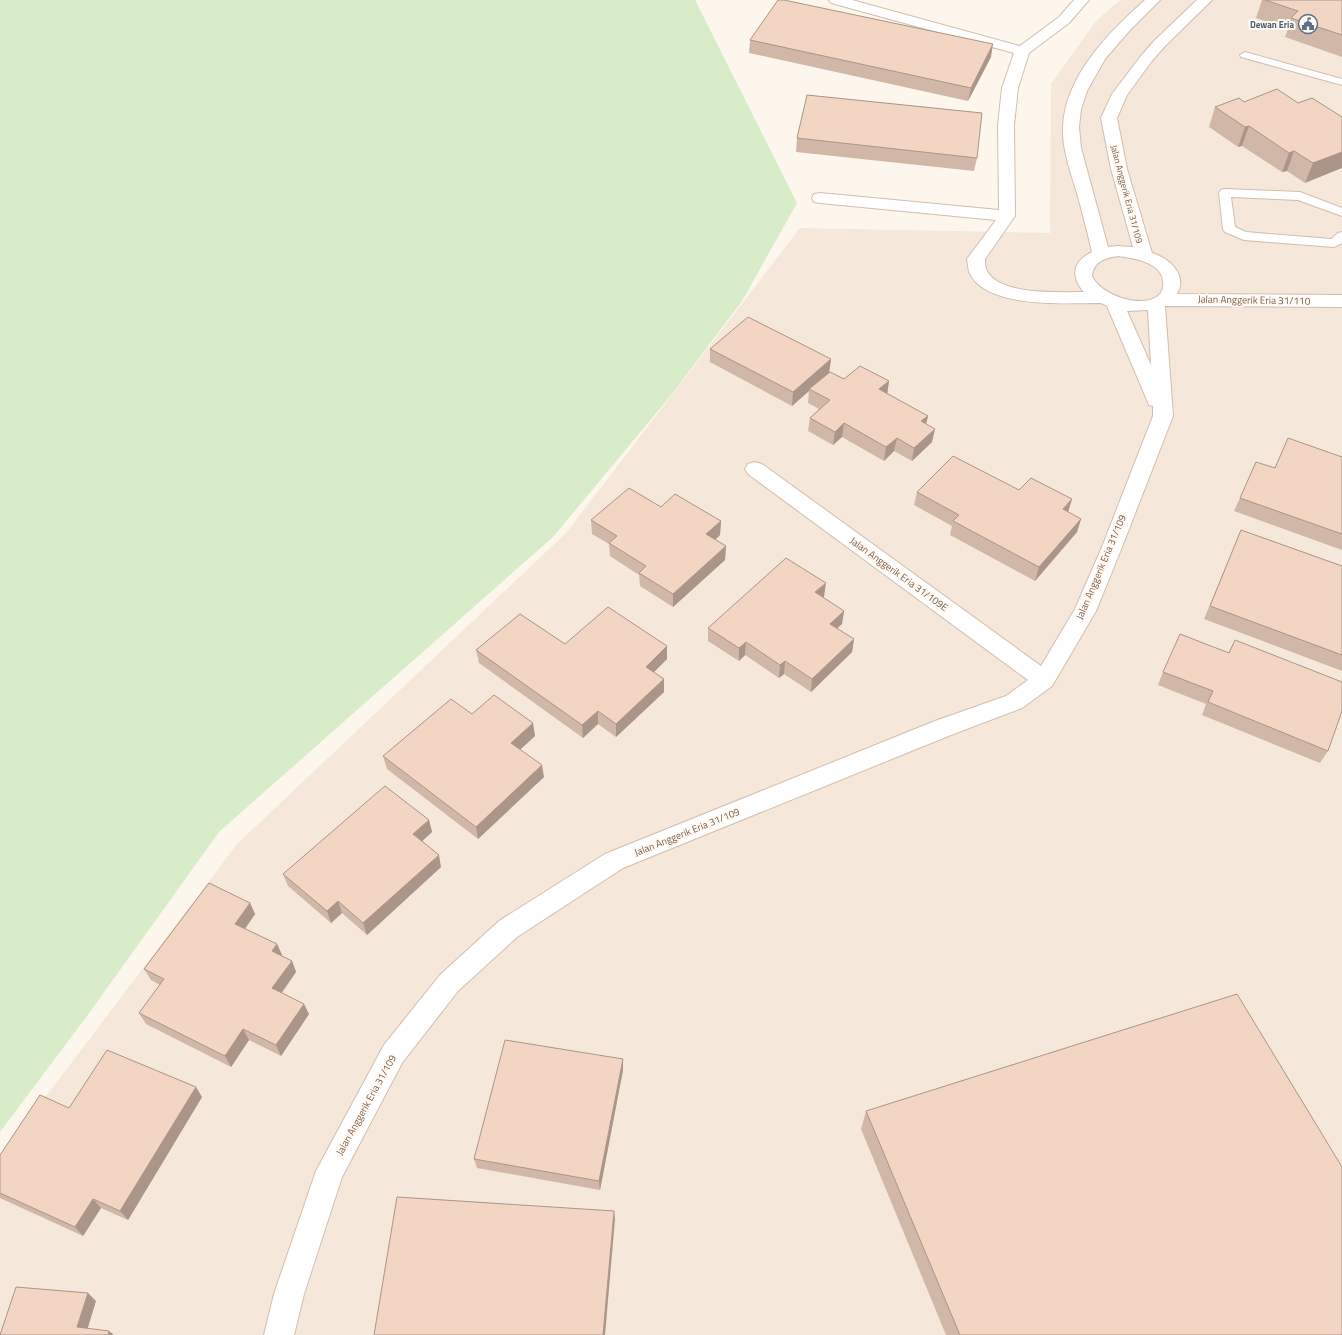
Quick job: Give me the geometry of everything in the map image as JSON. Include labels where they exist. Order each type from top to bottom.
[{"type":"street","points":[[836,0],[1022,51]]},
{"type":"street","points":[[1082,0],[1064,20],[1022,51],[1010,88],[1006,125],[1007,216],[976,259],[978,273],[993,286],[1011,294],[1031,297],[1108,300],[1134,306],[1160,301],[1172,292],[1174,284],[1172,275],[1156,260],[1144,255],[1122,251],[1101,254],[1091,259],[1083,274],[1086,282],[1092,290],[1108,300],[1163,416]]},
{"type":"street","points":[[1101,254],[1073,152],[1071,126],[1077,96],[1107,46],[1125,26],[1153,0]]},
{"type":"street","name":"Jalan Anggerik Eria 31/109","points":[[1144,255],[1119,169],[1109,118],[1120,94],[1146,59],[1160,43],[1205,0]]},
{"type":"street","points":[[820,198],[1007,216]]},
{"type":"street","name":"Jalan Anggerik Eria 31/109","points":[[279,1335],[289,1294],[330,1171],[394,1054],[449,983],[508,929],[614,861],[936,731],[1014,702],[1044,680],[1084,611],[1112,547],[1163,416],[1160,301]]},
{"type":"street","name":"Jalan Anggerik Eria 31/110","points":[[1160,301],[1342,301]]},
{"type":"street","name":"Jalan Anggerik Eria 31/109E","points":[[755,469],[1044,680]]},
{"type":"lane","points":[[1245,55],[1342,82]]},
{"type":"lane","points":[[1342,216],[1342,212],[1300,196],[1225,193],[1229,229],[1244,236],[1334,243],[1342,236]]},
{"type":"shaded area","points":[[1120,0],[1342,0],[1342,1335],[0,1335],[0,1157],[237,844],[566,533],[800,228],[1050,233],[1051,84],[1096,21]]},
{"type":"green space","points":[[0,0],[695,0],[797,203],[742,301],[672,394],[553,537],[219,832],[87,1016],[0,1132]]},
{"type":"building","points":[[778,0],[784,0],[993,44],[971,88],[750,40]]},
{"type":"building","points":[[1265,0],[1342,0],[1342,35],[1291,18],[1298,11]]},
{"type":"building","points":[[1277,89],[1298,103],[1312,98],[1342,117],[1342,152],[1313,163],[1294,151],[1289,153],[1249,126],[1245,127],[1215,107],[1239,98],[1244,102]]},
{"type":"building","points":[[807,95],[982,113],[977,158],[797,138]]},
{"type":"building","points":[[748,317],[831,359],[793,392],[710,349]]},
{"type":"building","points":[[860,366],[889,381],[879,389],[928,416],[921,421],[935,429],[914,448],[897,438],[886,447],[844,423],[835,432],[810,418],[830,400],[809,389],[830,372],[844,379]]},
{"type":"building","points":[[1288,438],[1342,457],[1342,534],[1240,498],[1256,462],[1275,468]]},
{"type":"building","points":[[953,456],[1019,490],[1031,478],[1072,499],[1063,509],[1081,519],[1039,567],[953,521],[959,515],[917,492]]},
{"type":"building","points":[[629,488],[661,507],[675,494],[721,521],[706,534],[726,546],[673,594],[639,573],[646,566],[609,543],[617,536],[591,520]]},
{"type":"building","points":[[1241,530],[1342,566],[1342,655],[1210,606]]},
{"type":"building","points":[[786,558],[826,583],[815,592],[844,611],[830,624],[854,639],[812,679],[785,661],[780,665],[746,642],[739,648],[708,628]]},
{"type":"building","points":[[608,607],[667,646],[646,667],[664,679],[616,724],[598,711],[582,725],[476,650],[520,614],[565,644]]},
{"type":"building","points":[[1180,634],[1229,653],[1235,640],[1342,682],[1342,711],[1328,751],[1208,702],[1213,691],[1163,672]]},
{"type":"building","points":[[494,695],[533,723],[511,743],[542,765],[476,827],[383,756],[451,699],[472,714]]},
{"type":"building","points":[[385,786],[429,820],[413,834],[439,855],[363,923],[338,901],[327,911],[283,874]]},
{"type":"building","points":[[209,883],[250,903],[235,924],[277,944],[272,951],[292,961],[272,988],[304,1004],[276,1045],[243,1029],[225,1056],[139,1013],[164,979],[144,969]]},
{"type":"building","points":[[1237,994],[1342,1167],[1342,1335],[960,1335],[866,1111]]},
{"type":"building","points":[[505,1040],[623,1059],[599,1181],[474,1159]]},
{"type":"building","points":[[107,1050],[196,1087],[120,1211],[93,1199],[75,1227],[0,1193],[0,1155],[40,1095],[69,1108]]},
{"type":"building","points":[[397,1197],[614,1211],[603,1335],[374,1335]]},
{"type":"building","points":[[16,1287],[88,1293],[77,1327],[109,1331],[108,1335],[0,1335]]},
{"type":"place","name":"Dewan Eria","points":[[1308,24]]}]
